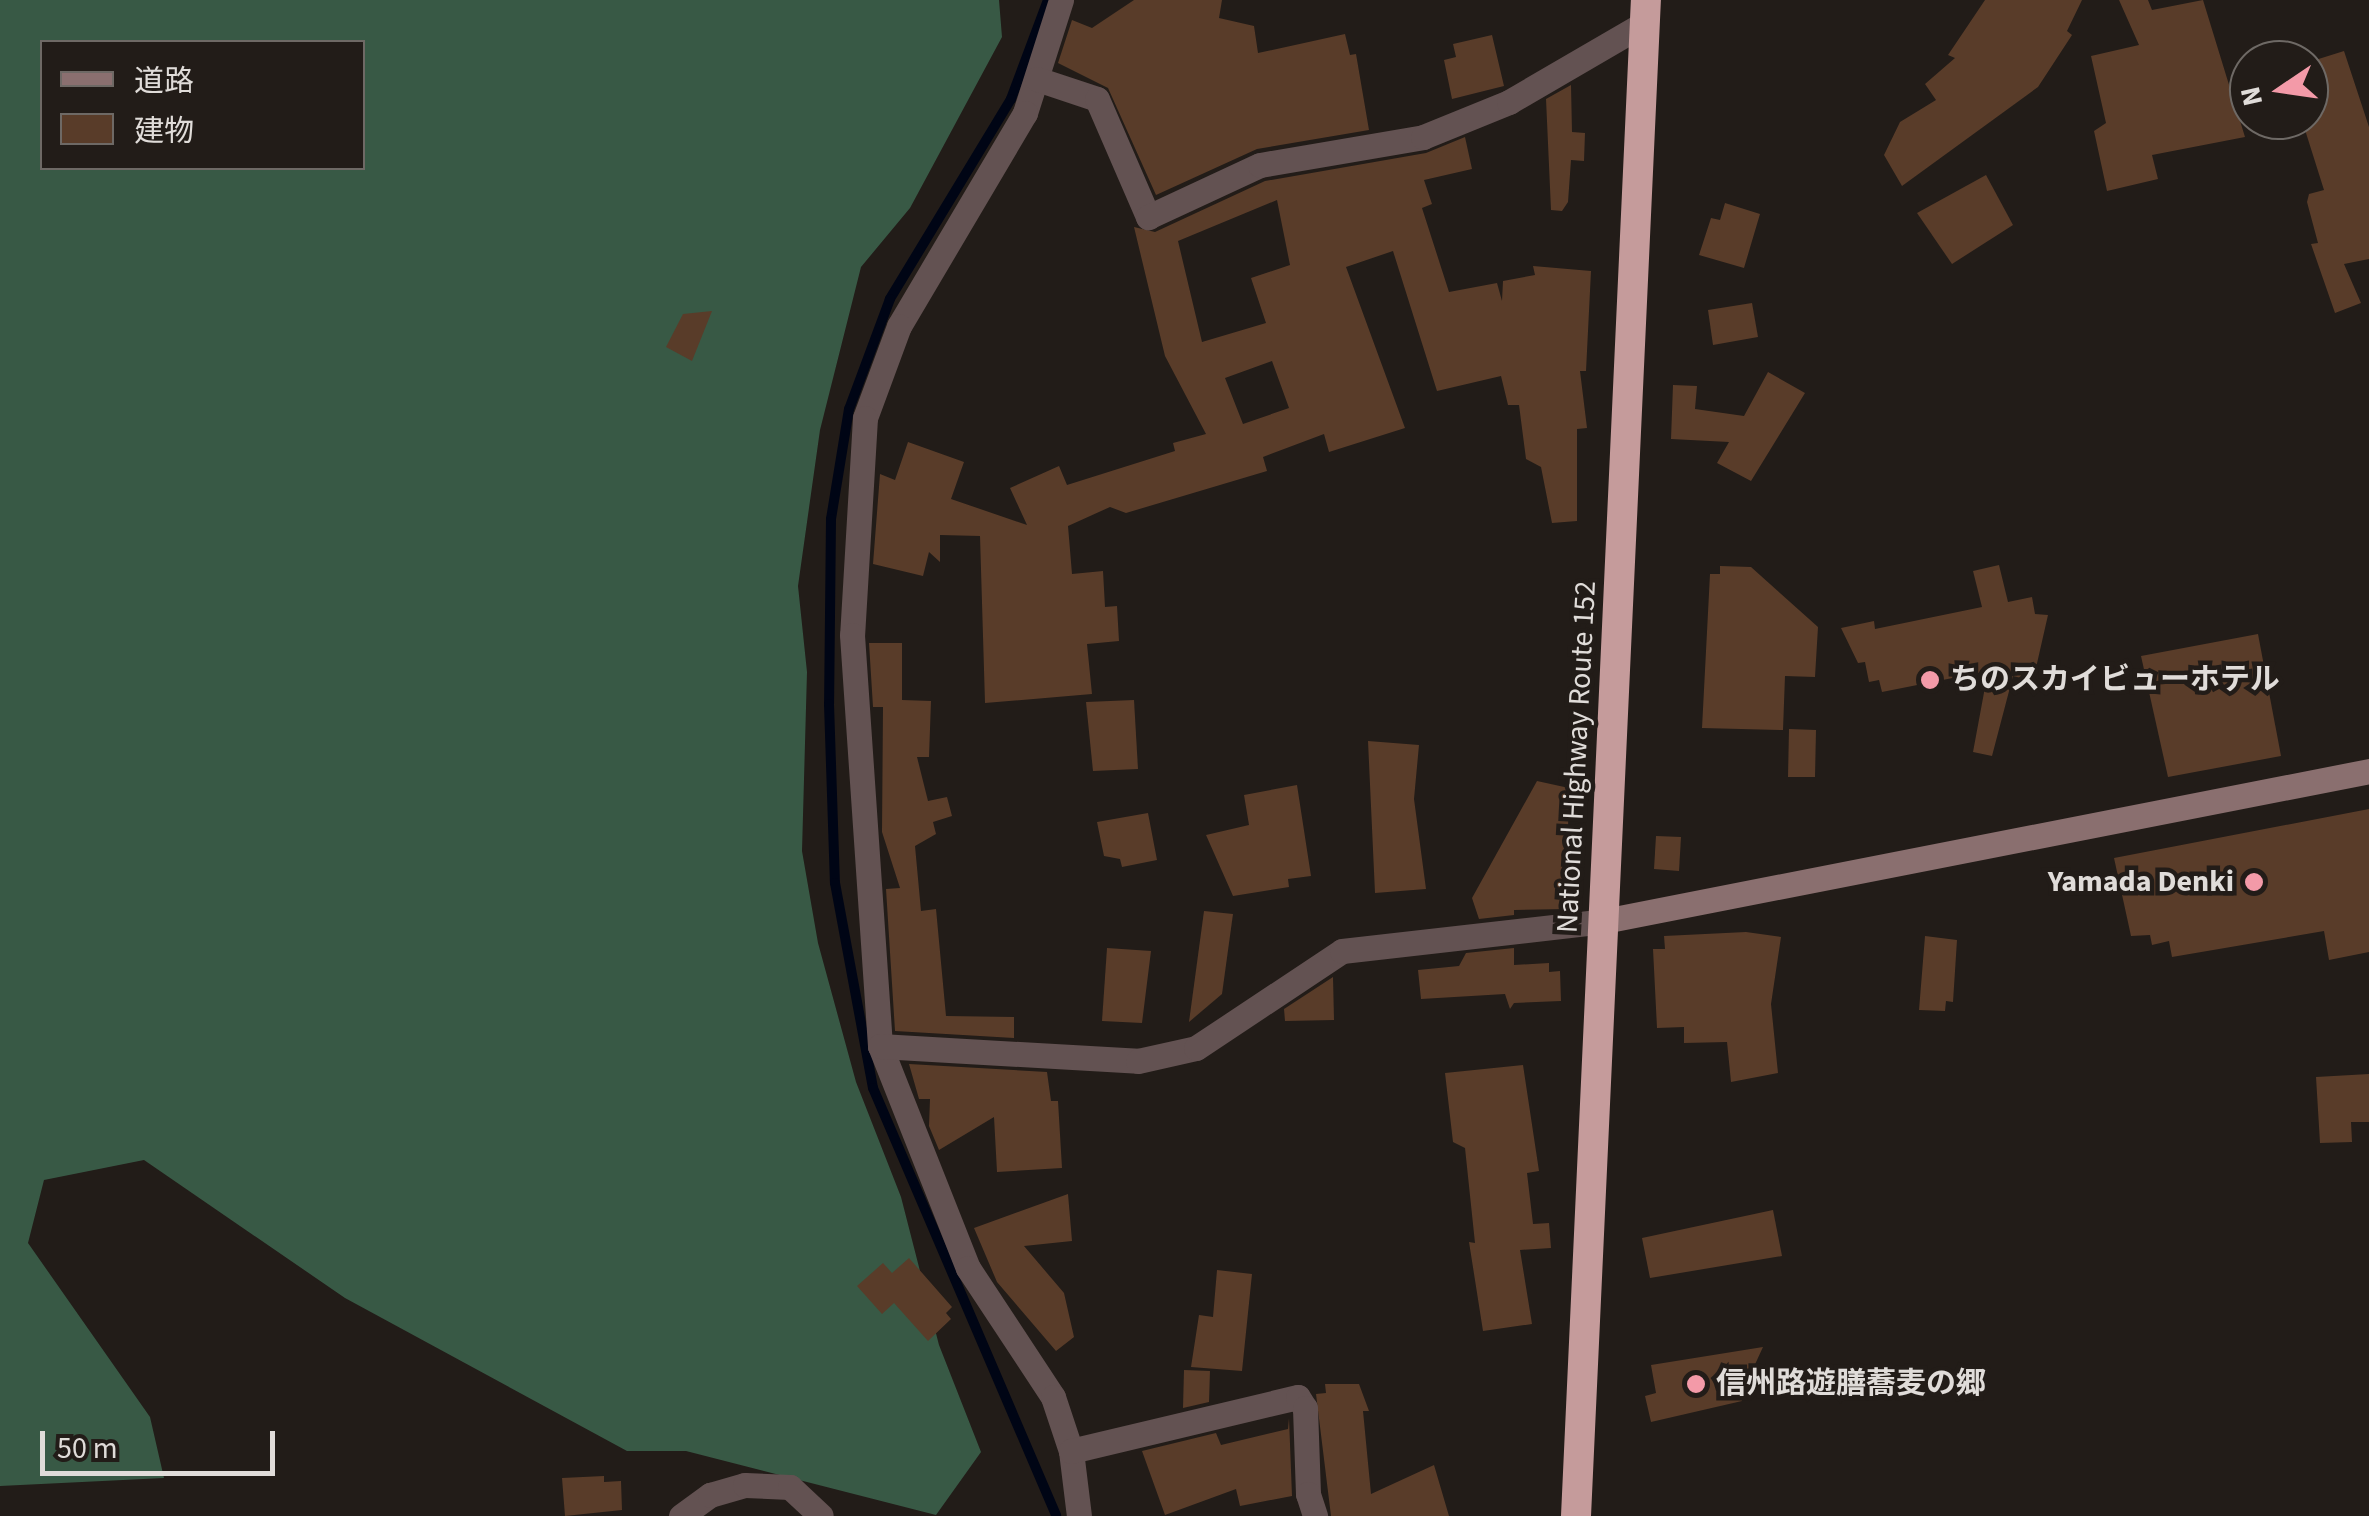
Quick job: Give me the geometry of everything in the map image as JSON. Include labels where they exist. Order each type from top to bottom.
[{"type":"highway","name":"National Highway Route 152","points":[[1576,1516],[1583,1254],[1604,921],[1645,12]]},
{"type":"street","points":[[1061,0],[1025,112],[899,326],[866,418],[852,636],[880,1046],[968,1268],[1054,1397],[1071,1451],[1079,1516]]},
{"type":"street","points":[[1037,79],[1097,99],[1148,217],[1260,165],[1440,130],[1509,102],[1645,12]]},
{"type":"street","points":[[880,1046],[1138,1062],[1196,1048],[1342,951],[1604,921],[2369,771]]},
{"type":"street","points":[[1071,1451],[1298,1397],[1304,1408],[1308,1494],[1315,1516]]},
{"type":"street","points":[[681,1516],[710,1495],[746,1485],[790,1488],[821,1516]]},
{"type":"green space","points":[[0,0],[999,0],[1002,37],[910,208],[861,267],[820,430],[798,586],[807,672],[802,851],[818,943],[856,1082],[901,1197],[939,1345],[981,1452],[936,1515],[686,1451],[627,1451],[345,1298],[144,1160],[44,1180],[28,1243],[150,1417],[164,1478],[0,1486]]},
{"type":"building","points":[[1134,0],[1222,0],[1219,18],[1254,26],[1258,53],[1345,34],[1350,55],[1356,54],[1369,130],[1257,149],[1156,195],[1108,88],[1058,63],[1072,20],[1092,28]]},
{"type":"building","points":[[1985,0],[2082,0],[2067,31],[2072,35],[2038,87],[1902,186],[1884,155],[1900,122],[1936,100],[1925,84],[1955,58],[1948,55]]},
{"type":"building","points":[[2119,0],[2148,0],[2152,10],[2203,0],[2229,85],[2230,140],[2152,155],[2158,179],[2107,191],[2094,131],[2106,123],[2091,56],[2139,45]]},
{"type":"building","points":[[1492,35],[1504,86],[1452,99],[1444,60],[1456,57],[1453,44]]},
{"type":"building","points":[[2344,51],[2369,127],[2369,259],[2344,264],[2361,303],[2335,313],[2311,244],[2318,243],[2307,202],[2309,194],[2324,190],[2308,140],[2329,140],[2329,56]]},
{"type":"building","points":[[1571,85],[1572,132],[1585,133],[1584,161],[1571,160],[1568,202],[1562,211],[1551,210],[1546,99]]},
{"type":"building","points":[[1465,137],[1472,169],[1424,180],[1432,204],[1422,208],[1449,292],[1497,283],[1502,301],[1503,281],[1535,275],[1533,266],[1591,271],[1586,371],[1580,371],[1587,428],[1577,429],[1577,521],[1552,523],[1541,467],[1526,459],[1519,405],[1508,405],[1501,376],[1437,391],[1393,251],[1346,267],[1405,428],[1329,452],[1324,434],[1263,457],[1267,471],[1126,513],[1110,507],[1068,526],[1072,574],[1103,571],[1105,607],[1117,606],[1119,641],[1087,644],[1092,694],[985,703],[980,536],[940,535],[940,562],[929,552],[923,576],[873,564],[880,474],[895,480],[908,442],[964,462],[951,499],[1027,525],[1010,488],[1059,466],[1067,485],[1175,451],[1173,443],[1206,434],[1165,356],[1134,227],[1155,232],[1265,181],[1426,153]],"holes":[[[1277,200],[1290,265],[1251,278],[1266,323],[1202,342],[1178,241]],[[1272,361],[1289,408],[1243,424],[1225,378]]]},
{"type":"building","points":[[1986,175],[2013,225],[1952,264],[1917,213]]},
{"type":"building","points":[[1725,203],[1760,214],[1744,268],[1699,255],[1711,218],[1720,220]]},
{"type":"building","points":[[1752,303],[1758,337],[1713,345],[1708,310]]},
{"type":"building","points":[[712,311],[692,361],[666,347],[683,314]]},
{"type":"building","points":[[1768,372],[1805,393],[1751,481],[1717,463],[1729,442],[1671,439],[1673,385],[1697,386],[1695,409],[1744,416]]},
{"type":"building","points":[[1999,565],[2008,602],[2032,597],[2035,614],[2048,615],[2033,681],[2013,676],[1992,756],[1973,752],[1988,671],[1882,692],[1879,680],[1869,682],[1865,662],[1858,663],[1841,628],[1874,621],[1875,629],[1982,607],[1973,571]]},
{"type":"building","points":[[1720,566],[1751,567],[1818,627],[1815,677],[1785,676],[1783,730],[1702,728],[1710,574],[1720,574]]},
{"type":"building","points":[[2258,634],[2281,756],[2168,777],[2141,656]]},
{"type":"building","points":[[869,643],[902,643],[902,700],[931,701],[929,757],[917,757],[928,801],[947,797],[952,816],[933,822],[936,834],[915,846],[921,911],[936,909],[946,1016],[1014,1017],[1014,1038],[895,1031],[886,889],[900,888],[882,832],[883,707],[873,707]]},
{"type":"building","points":[[1134,700],[1138,769],[1093,771],[1086,702]]},
{"type":"building","points":[[1789,729],[1816,730],[1815,777],[1788,777]]},
{"type":"building","points":[[1368,741],[1419,745],[1414,799],[1426,889],[1375,893]]},
{"type":"building","points":[[1537,781],[1569,788],[1566,909],[1514,910],[1514,915],[1479,919],[1472,898]]},
{"type":"building","points":[[1297,785],[1311,876],[1288,879],[1289,887],[1233,896],[1206,835],[1249,825],[1244,795]]},
{"type":"building","name":"Yamada Denki","points":[[2369,809],[2369,952],[2329,960],[2324,931],[2172,957],[2169,941],[2152,945],[2150,935],[2131,936],[2114,858]]},
{"type":"building","points":[[1148,813],[1157,860],[1122,867],[1120,859],[1104,856],[1097,822]]},
{"type":"building","points":[[1656,836],[1681,837],[1679,871],[1654,869]]},
{"type":"building","points":[[1204,911],[1233,914],[1222,994],[1189,1022]]},
{"type":"building","points":[[1746,932],[1781,937],[1771,1004],[1778,1073],[1731,1082],[1727,1042],[1684,1043],[1684,1027],[1657,1028],[1653,949],[1665,949],[1664,936]]},
{"type":"building","points":[[1925,936],[1957,940],[1953,1002],[1946,1001],[1945,1011],[1919,1010]]},
{"type":"building","points":[[1107,948],[1151,951],[1142,1023],[1102,1021]]},
{"type":"building","points":[[1514,948],[1514,965],[1549,963],[1549,972],[1560,971],[1561,1001],[1514,1003],[1510,1009],[1505,994],[1421,999],[1418,970],[1459,966],[1466,953]]},
{"type":"building","points":[[1333,977],[1334,1020],[1285,1021],[1284,1009]]},
{"type":"building","points":[[909,1064],[1047,1072],[1051,1101],[1058,1101],[1062,1168],[997,1172],[994,1117],[939,1150],[929,1126],[930,1099],[919,1099]]},
{"type":"building","points":[[1523,1065],[1539,1171],[1527,1173],[1533,1224],[1549,1223],[1551,1248],[1520,1250],[1532,1324],[1483,1331],[1469,1242],[1475,1243],[1465,1148],[1453,1142],[1445,1073]]},
{"type":"building","points":[[2369,1074],[2369,1122],[2351,1122],[2352,1142],[2320,1143],[2316,1077]]},
{"type":"building","points":[[1068,1194],[1072,1241],[1024,1246],[1064,1293],[1074,1337],[1056,1351],[997,1282],[974,1228]]},
{"type":"building","points":[[1773,1210],[1782,1256],[1650,1278],[1642,1238]]},
{"type":"building","points":[[909,1258],[952,1307],[946,1313],[951,1319],[928,1341],[894,1303],[882,1314],[857,1286],[883,1263],[892,1273]]},
{"type":"building","points":[[1217,1270],[1252,1274],[1242,1371],[1191,1367],[1199,1315],[1213,1317]]},
{"type":"building","points":[[1763,1347],[1746,1384],[1739,1386],[1742,1401],[1651,1422],[1645,1396],[1656,1393],[1651,1365]]},
{"type":"building","points":[[1184,1370],[1210,1371],[1209,1402],[1183,1408]]},
{"type":"building","points":[[1325,1384],[1359,1384],[1369,1411],[1363,1411],[1371,1494],[1434,1465],[1449,1516],[1331,1516],[1316,1394],[1326,1393]]},
{"type":"building","points":[[1289,1418],[1292,1496],[1240,1506],[1236,1489],[1165,1515],[1142,1451],[1216,1433],[1221,1445],[1288,1429]]},
{"type":"building","points":[[604,1476],[604,1482],[621,1481],[622,1510],[565,1516],[562,1478]]},
{"type":"waterway","points":[[1048,0],[1011,99],[890,299],[849,409],[831,519],[829,704],[835,883],[873,1088],[1056,1516]]},
{"type":"place","name":"ちのスカイビューホテル","points":[[1930,680]]},
{"type":"place","name":"Yamada Denki","points":[[2254,882]]},
{"type":"place","name":"信州路遊膳蕎麦の郷","points":[[1696,1384]]}]
